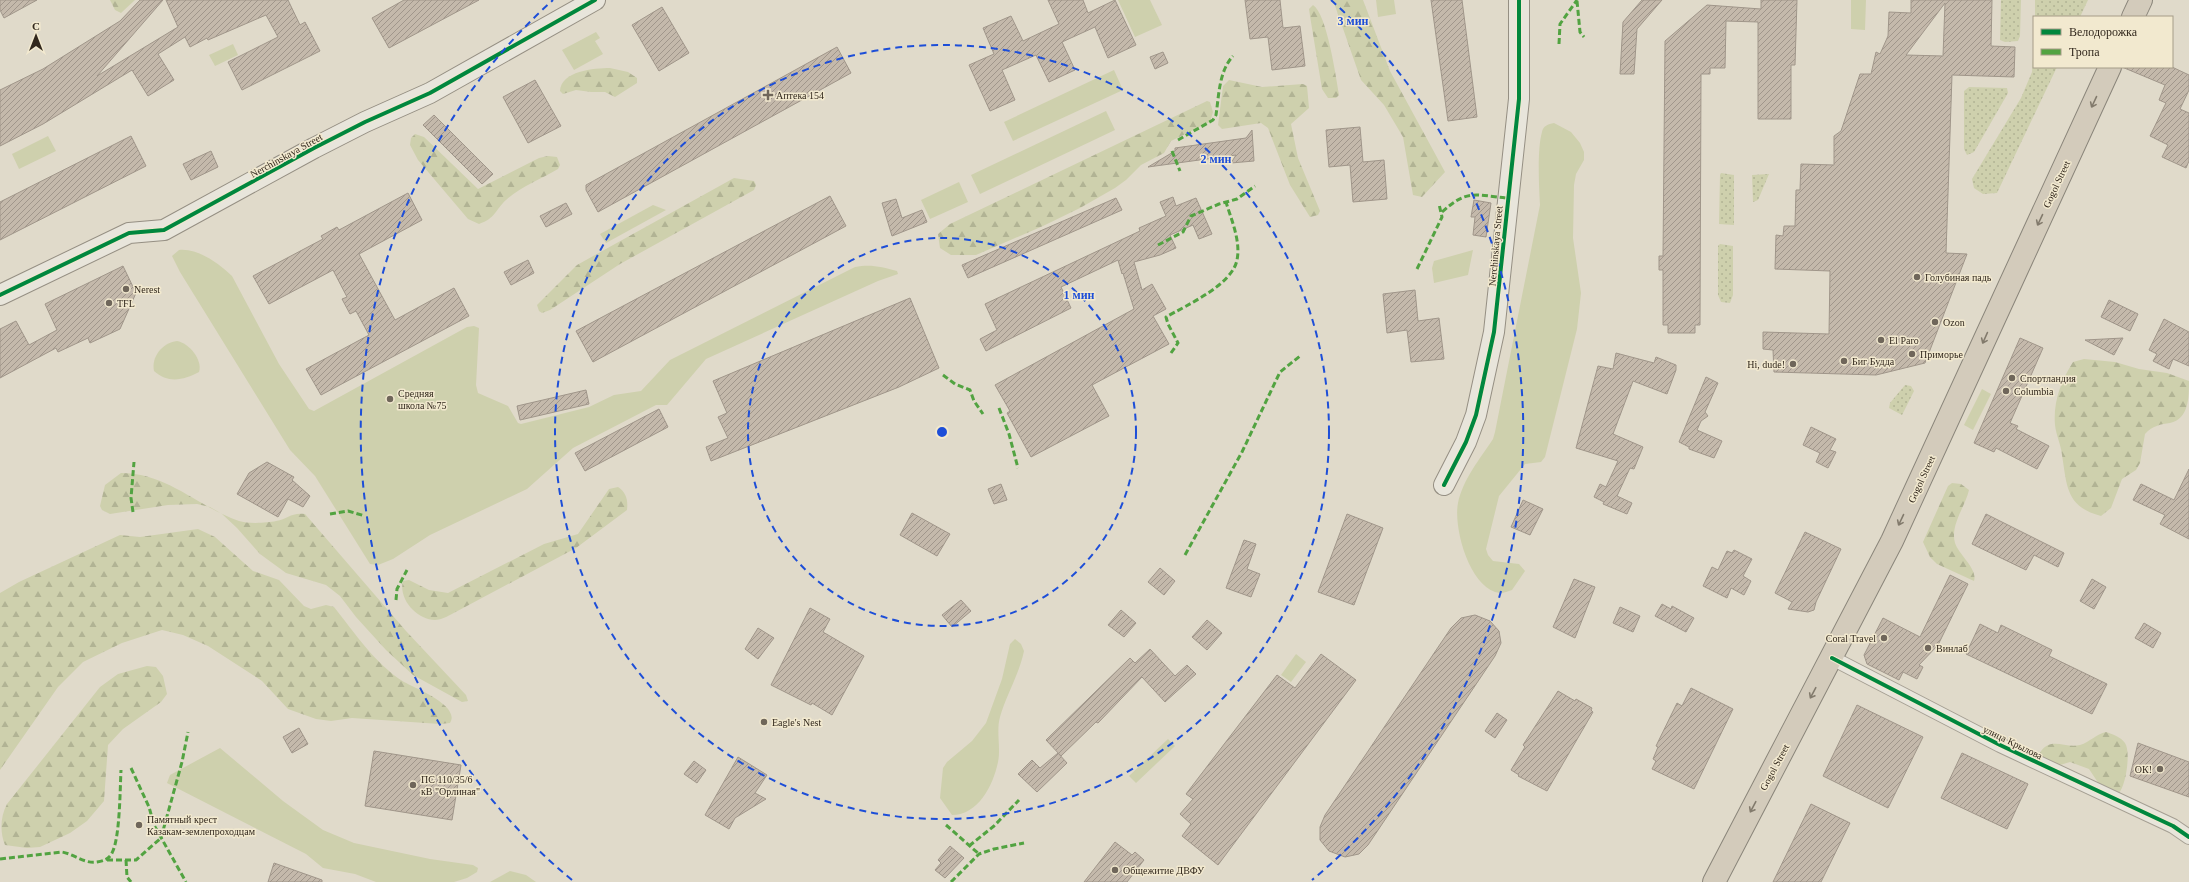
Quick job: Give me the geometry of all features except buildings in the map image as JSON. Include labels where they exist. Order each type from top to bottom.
[{"type":"highway","points":[[2134,16],[2141,0]]},
{"type":"highway","name":"Gogol Street","points":[[1714,882],[1892,541],[2110,68]]},
{"type":"street","name":"Nerchinskaya Street","points":[[0,295],[129,233],[164,230],[340,135],[430,93],[595,0]]},
{"type":"street","name":"Nerchinskaya Street","points":[[1444,485],[1466,442],[1476,415],[1494,332],[1519,99],[1519,0]]},
{"type":"street","name":"улица Крылова","points":[[1832,658],[2000,745],[2173,826],[2189,837]]},
{"type":"green space","points":[[110,0],[135,0],[121,13],[115,10]]},
{"type":"green space","points":[[1118,0],[1150,0],[1162,25],[1135,37]]},
{"type":"green space","points":[[1333,0],[1363,0],[1390,71],[1445,172],[1422,197],[1413,195],[1403,137],[1384,105],[1361,80]]},
{"type":"green space","points":[[1376,0],[1394,0],[1396,14],[1378,17]]},
{"type":"green space","points":[[1851,0],[1866,0],[1865,30],[1851,29]]},
{"type":"green space","points":[[2001,0],[2021,0],[2020,36],[2018,41],[2005,42],[2000,40]]},
{"type":"green space","points":[[2035,0],[2088,0],[2080,16],[2035,16]]},
{"type":"green space","points":[[1313,5],[1323,20],[1327,33],[1339,95],[1336,98],[1328,98],[1322,89],[1309,9]]},
{"type":"green space","points":[[596,32],[600,38],[595,41],[603,54],[574,70],[562,50]]},
{"type":"green space","points":[[233,44],[238,55],[215,66],[209,55]]},
{"type":"green space","points":[[2033,57],[2033,68],[2057,68],[1997,193],[1983,194],[1974,188],[1972,179],[2021,98],[2032,72]]},
{"type":"green space","points":[[610,68],[628,72],[637,78],[637,83],[615,97],[605,92],[576,90],[563,94],[560,91],[562,84],[572,75],[587,70]]},
{"type":"green space","points":[[1114,70],[1123,90],[1013,141],[1004,122]]},
{"type":"green space","points":[[1229,80],[1262,87],[1303,84],[1307,86],[1309,108],[1291,124],[1298,158],[1320,211],[1318,215],[1310,217],[1290,185],[1268,128],[1261,123],[1222,129],[1218,125],[1223,86]]},
{"type":"green space","points":[[1969,87],[2007,88],[2008,93],[1974,152],[1967,155],[1964,149],[1964,91]]},
{"type":"green space","points":[[1207,101],[1210,102],[1213,112],[1210,122],[1171,141],[1164,153],[1141,165],[1126,180],[1115,188],[1080,208],[976,255],[951,255],[940,248],[938,234],[950,224]]},
{"type":"green space","points":[[1106,111],[1115,130],[980,194],[971,175]]},
{"type":"green space","points":[[1554,123],[1571,132],[1580,143],[1584,152],[1584,160],[1576,174],[1574,185],[1573,238],[1581,293],[1577,329],[1545,457],[1541,462],[1525,464],[1499,496],[1486,549],[1488,555],[1493,561],[1519,564],[1525,571],[1512,590],[1500,593],[1489,589],[1480,581],[1472,570],[1461,542],[1457,514],[1458,503],[1460,494],[1468,477],[1493,439],[1495,432],[1540,205],[1540,139],[1543,128]]},
{"type":"green space","points":[[415,134],[424,137],[478,189],[539,158],[548,156],[557,157],[560,165],[558,169],[512,195],[489,219],[479,224],[468,219],[418,160],[410,145],[411,138]]},
{"type":"green space","points":[[48,136],[56,151],[19,169],[12,154]]},
{"type":"green space","points":[[1721,173],[1734,175],[1734,225],[1719,224]]},
{"type":"green space","points":[[1769,174],[1758,200],[1753,202],[1752,175]]},
{"type":"green space","points":[[734,178],[754,181],[756,185],[754,190],[620,264],[550,310],[542,313],[539,311],[537,305],[577,265]]},
{"type":"green space","points":[[959,182],[968,202],[930,219],[921,200]]},
{"type":"green space","points":[[653,205],[666,210],[606,243],[600,234]]},
{"type":"green space","points":[[1720,244],[1733,246],[1733,295],[1730,303],[1721,302],[1718,295],[1718,246]]},
{"type":"green space","points":[[179,250],[186,250],[201,254],[215,262],[232,276],[279,364],[309,409],[314,411],[467,327],[474,326],[479,328],[476,385],[478,393],[508,406],[518,423],[521,424],[589,407],[614,395],[641,391],[670,360],[855,267],[876,266],[897,271],[898,274],[878,281],[706,359],[667,405],[656,405],[573,448],[527,489],[430,535],[393,559],[378,565],[370,564],[315,476],[290,450],[180,272],[172,256]]},
{"type":"green space","points":[[1473,250],[1468,275],[1434,283],[1432,268],[1434,261]]},
{"type":"green space","points":[[177,341],[186,345],[197,357],[200,367],[199,372],[182,379],[165,378],[154,371],[154,361],[162,348],[172,342]]},
{"type":"green space","points":[[2084,359],[2115,362],[2139,369],[2167,373],[2189,381],[2187,406],[2181,417],[2176,421],[2157,426],[2145,434],[2140,463],[2136,470],[2122,479],[2111,508],[2101,516],[2089,512],[2081,507],[2070,494],[2067,486],[2055,425],[2055,408],[2065,377],[2073,362]]},
{"type":"green space","points":[[1905,385],[1911,386],[1914,391],[1902,415],[1889,408],[1890,403]]},
{"type":"green space","points":[[1982,389],[1991,394],[1973,430],[1964,425]]},
{"type":"green space","points":[[121,473],[138,474],[168,484],[208,507],[197,504],[168,505],[110,514],[102,510],[100,506],[105,485]]},
{"type":"green space","points":[[1952,483],[1961,484],[1969,490],[1956,523],[1954,536],[1957,548],[1971,567],[1974,581],[1937,564],[1930,557],[1923,542],[1948,486]]},
{"type":"green space","points":[[618,487],[626,497],[627,510],[576,548],[441,619],[428,619],[422,616],[410,607],[406,601],[403,595],[403,581],[409,580],[429,590],[448,593],[544,544],[578,534],[609,489]]},
{"type":"green space","points":[[222,514],[243,522],[263,523],[280,520],[296,514],[305,514],[406,631],[466,695],[468,701],[462,702],[413,675],[386,650],[356,617],[340,596],[326,585],[286,573],[260,554],[237,528]]},
{"type":"green space","points":[[198,529],[215,537],[253,571],[279,580],[304,606],[311,609],[326,605],[334,607],[366,648],[394,675],[404,682],[435,698],[449,710],[452,717],[450,723],[440,724],[352,718],[331,721],[316,719],[288,709],[262,681],[208,646],[183,635],[162,630],[122,643],[83,662],[58,687],[0,770],[0,593],[19,582],[120,535],[140,537]]},
{"type":"green space","points":[[1015,639],[1021,644],[1024,651],[1000,717],[998,728],[999,757],[996,771],[983,798],[977,805],[961,814],[952,815],[940,798],[943,768],[947,762],[972,741],[986,723],[1002,679],[1010,644]]},
{"type":"green space","points":[[1296,654],[1306,662],[1291,682],[1281,675]]},
{"type":"green space","points":[[147,666],[156,667],[163,676],[167,694],[161,702],[123,729],[108,745],[104,801],[87,821],[70,833],[40,847],[27,848],[5,845],[2,835],[2,825],[3,814],[7,804],[100,687],[118,674]]},
{"type":"green space","points":[[2106,732],[2121,739],[2127,747],[2128,761],[2126,776],[2122,789],[2119,793],[2111,792],[2101,787],[2089,769],[2070,762],[2060,765],[2038,756],[2042,749],[2052,744],[2074,746],[2080,745],[2099,734]]},
{"type":"green space","points":[[1168,739],[1175,746],[1136,783],[1129,776]]},
{"type":"green space","points":[[220,748],[283,801],[323,830],[354,843],[430,859],[473,865],[478,868],[477,872],[467,878],[454,882],[376,882],[355,874],[323,868],[306,854],[167,783],[170,775]]},
{"type":"green space","points":[[510,871],[526,875],[536,882],[490,882]]},
{"type":"marked path","points":[[1559,44],[1560,24],[1577,0]]},
{"type":"marked path","points":[[1577,1],[1580,32],[1584,37]]},
{"type":"marked path","points":[[1178,140],[1213,120],[1216,115],[1222,76],[1228,62],[1233,56]]},
{"type":"marked path","points":[[1172,151],[1180,171]]},
{"type":"marked path","points":[[1158,245],[1183,232],[1191,216],[1219,204],[1237,199],[1255,186]]},
{"type":"marked path","points":[[1442,212],[1458,200],[1472,195],[1507,198]]},
{"type":"marked path","points":[[1171,353],[1178,343],[1166,317],[1218,286],[1227,278],[1237,260],[1237,238],[1226,202]]},
{"type":"marked path","points":[[1417,269],[1442,217],[1439,204]]},
{"type":"marked path","points":[[1185,555],[1242,452],[1280,372],[1300,356]]},
{"type":"marked path","points":[[943,375],[955,384],[970,390],[974,401],[983,414]]},
{"type":"marked path","points":[[999,408],[1009,434],[1018,468]]},
{"type":"marked path","points":[[133,512],[131,498],[134,462]]},
{"type":"marked path","points":[[330,514],[348,511],[365,516]]},
{"type":"marked path","points":[[396,600],[397,589],[407,570]]},
{"type":"marked path","points":[[107,860],[136,860],[161,838],[182,762],[188,732]]},
{"type":"marked path","points":[[131,768],[149,807],[154,825],[186,882]]},
{"type":"marked path","points":[[0,859],[62,852],[88,862],[97,862],[108,858],[115,846],[117,836],[121,770]]},
{"type":"marked path","points":[[969,846],[994,826],[1019,800]]},
{"type":"marked path","points":[[946,825],[979,854]]},
{"type":"marked path","points":[[951,882],[979,854],[994,849],[1024,843]]},
{"type":"marked path","points":[[126,860],[127,877],[131,882]]},
{"type":"cycle path","points":[[0,295],[129,233],[164,230],[314,148],[365,122],[430,93],[595,0]]},
{"type":"cycle path","points":[[1444,485],[1466,442],[1476,415],[1494,332],[1519,99],[1519,0]]},
{"type":"cycle path","points":[[1832,658],[2000,745],[2173,826],[2189,837]]},
{"type":"place","name":"Аптека 154","points":[[768,95]]},
{"type":"place","name":"Голубиная падь","points":[[1917,277]]},
{"type":"place","name":"Nerest","points":[[126,289]]},
{"type":"place","name":"TFL","points":[[109,303]]},
{"type":"place","name":"Ozon","points":[[1935,322]]},
{"type":"place","name":"El Paro","points":[[1881,340]]},
{"type":"place","name":"Приморье","points":[[1912,354]]},
{"type":"place","name":"Биг Будда","points":[[1844,361]]},
{"type":"place","name":"Hi, dude!","points":[[1793,364]]},
{"type":"place","name":"Спортландия","points":[[2012,378]]},
{"type":"place","name":"Columbia","points":[[2006,391]]},
{"type":"place","name":"Средняя школа №75","points":[[390,399]]},
{"type":"place","name":"Coral Travel","points":[[1884,638]]},
{"type":"place","name":"Винлаб","points":[[1928,648]]},
{"type":"place","name":"Eagle's Nest","points":[[764,722]]},
{"type":"place","name":"ОК!","points":[[2160,769]]},
{"type":"place","name":"ПС 110/35/6 кВ \"Орлиная\"","points":[[413,785]]},
{"type":"place","name":"Памятный крест Казакам-землепроходцам","points":[[139,825]]},
{"type":"place","name":"Общежитие ДВФУ","points":[[1115,870]]}]
